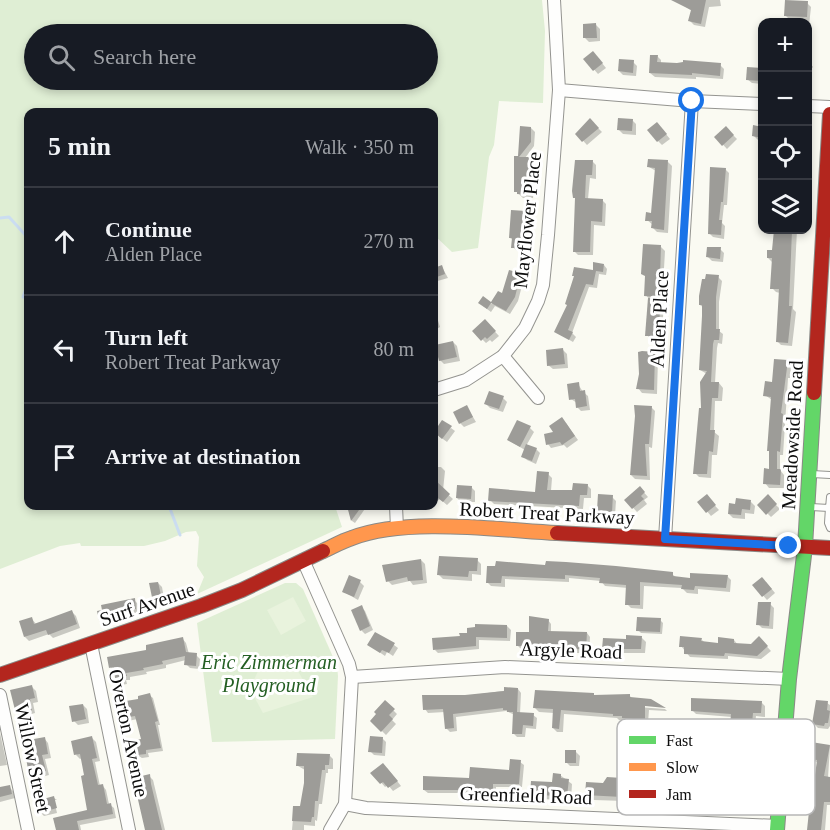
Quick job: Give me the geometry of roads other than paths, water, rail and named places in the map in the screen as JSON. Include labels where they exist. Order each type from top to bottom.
[{"type":"street","name":"Mayflower Place","points":[[438,389],[466,380],[503,356],[525,328],[543,285],[559,90],[554,0]]},
{"type":"street","points":[[559,90],[758,104]]},
{"type":"street","name":"Alden Place","points":[[665,539],[692,101]]},
{"type":"street","points":[[812,106],[830,107]]},
{"type":"street","name":"Meadowside Road","points":[[786,719],[805,547],[808,474],[826,258],[830,114]]},
{"type":"street","points":[[503,356],[538,398]]},
{"type":"street","points":[[396,510],[397,528]]},
{"type":"street","name":"Robert Treat Parkway","points":[[303,560],[353,537],[397,528],[445,527],[830,548]]},
{"type":"street","points":[[303,560],[349,664],[352,677],[345,804],[330,830]]},
{"type":"street","name":"Surf Avenue","points":[[0,675],[221,598],[303,560]]},
{"type":"street","name":"Overton Avenue","points":[[91,644],[129,830]]},
{"type":"street","name":"Argyle Road","points":[[352,677],[504,667],[789,679]]},
{"type":"street","name":"Willow Street","points":[[0,695],[28,830]]},
{"type":"street","name":"Greenfield Road","points":[[345,804],[378,808],[777,828]]},
{"type":"lane","points":[[808,474],[830,475]]},
{"type":"lane","points":[[830,497],[828,523],[830,528]]},
{"type":"lane","points":[[807,507],[829,508]]},
{"type":"waterway","points":[[0,218],[9,217],[24,234]]},
{"type":"waterway","points":[[171,510],[180,535]]},
{"type":"park label","name":"Eric Zimmerman Playground","points":[[269,674]]}]
